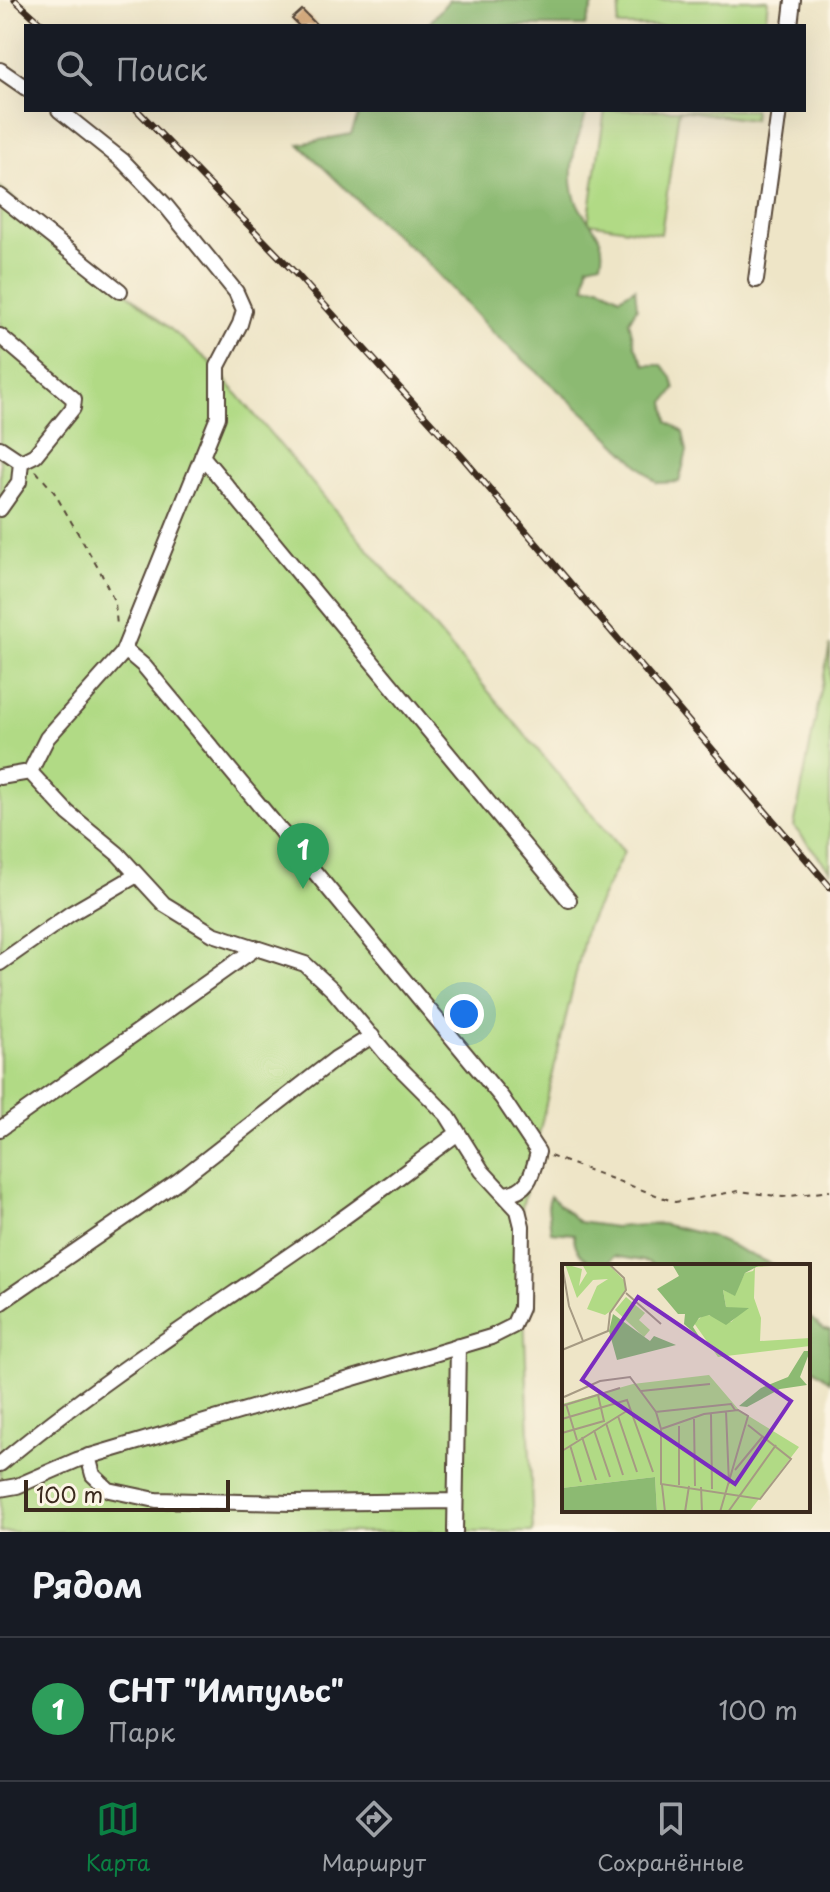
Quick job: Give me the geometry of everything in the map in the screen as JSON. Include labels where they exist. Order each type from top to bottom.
[{"type":"lane","points":[[790,24],[793,0]]},
{"type":"lane","points":[[0,70],[24,87]]},
{"type":"lane","points":[[30,772],[47,738],[124,649],[218,417],[218,366],[244,310],[236,292],[166,206],[123,161],[62,112]]},
{"type":"lane","points":[[756,280],[779,112]]},
{"type":"lane","points":[[0,196],[120,291]]},
{"type":"lane","points":[[0,336],[74,399],[73,408],[35,455],[21,462]]},
{"type":"lane","points":[[0,448],[21,462]]},
{"type":"lane","points":[[202,456],[569,900]]},
{"type":"lane","points":[[0,509],[19,482],[21,462]]},
{"type":"lane","points":[[124,649],[154,678],[492,1086],[538,1152],[530,1181],[522,1190],[504,1194]]},
{"type":"lane","points":[[0,777],[30,772]]},
{"type":"lane","points":[[0,1489],[17,1486],[88,1456],[491,1337],[513,1326],[521,1308],[522,1226],[518,1210],[482,1171],[447,1115],[333,990],[305,964],[213,934],[164,904],[118,854],[68,813],[30,772]]},
{"type":"lane","points":[[0,963],[70,914],[137,875]]},
{"type":"lane","points":[[0,1129],[256,948]]},
{"type":"lane","points":[[0,1303],[178,1181],[335,1059],[372,1036]]},
{"type":"lane","points":[[0,1464],[191,1320],[337,1223],[458,1133]]},
{"type":"lane","points":[[455,1532],[458,1346]]},
{"type":"lane","points":[[88,1456],[93,1475],[109,1490],[156,1500],[292,1503],[455,1501]]},
{"type":"path","points":[[21,462],[39,472],[54,492],[101,573],[115,603],[118,633],[124,649]]},
{"type":"path","points":[[538,1152],[675,1202],[739,1191],[783,1197],[830,1191]]},
{"type":"green space","points":[[449,0],[595,0],[586,24],[429,24]]},
{"type":"green space","points":[[621,0],[768,0],[765,24],[617,24]]},
{"type":"green space","points":[[359,112],[587,112],[574,153],[572,184],[577,204],[598,234],[602,251],[601,262],[588,265],[585,287],[600,286],[620,297],[635,288],[637,307],[629,321],[635,346],[645,365],[662,365],[672,378],[675,389],[665,402],[668,422],[683,432],[687,451],[679,482],[657,483],[492,332],[424,259],[379,221],[299,144],[351,134]]},
{"type":"green space","points":[[605,112],[679,112],[661,234],[588,223]]},
{"type":"green space","points":[[694,112],[754,112],[753,120]]},
{"type":"green space","points":[[0,187],[210,362],[624,852],[587,926],[520,1216],[533,1532],[0,1532]]},
{"type":"green space","points":[[830,645],[830,870],[794,827]]},
{"type":"green space","points":[[550,1196],[579,1222],[614,1227],[662,1224],[710,1236],[771,1264],[651,1264],[614,1256],[608,1264],[597,1264],[579,1252],[574,1234],[551,1232]]},
{"type":"green space","points":[[810,1318],[830,1330],[830,1381],[810,1366]]},
{"type":"building","points":[[302,10],[316,24],[297,24],[292,19]]},
{"type":"railway","points":[[15,0],[42,24]]},
{"type":"railway","points":[[139,112],[299,277],[464,459],[830,887]]},
{"type":"place","name":"СНТ \"Импульс\"","points":[[303,889]]}]
